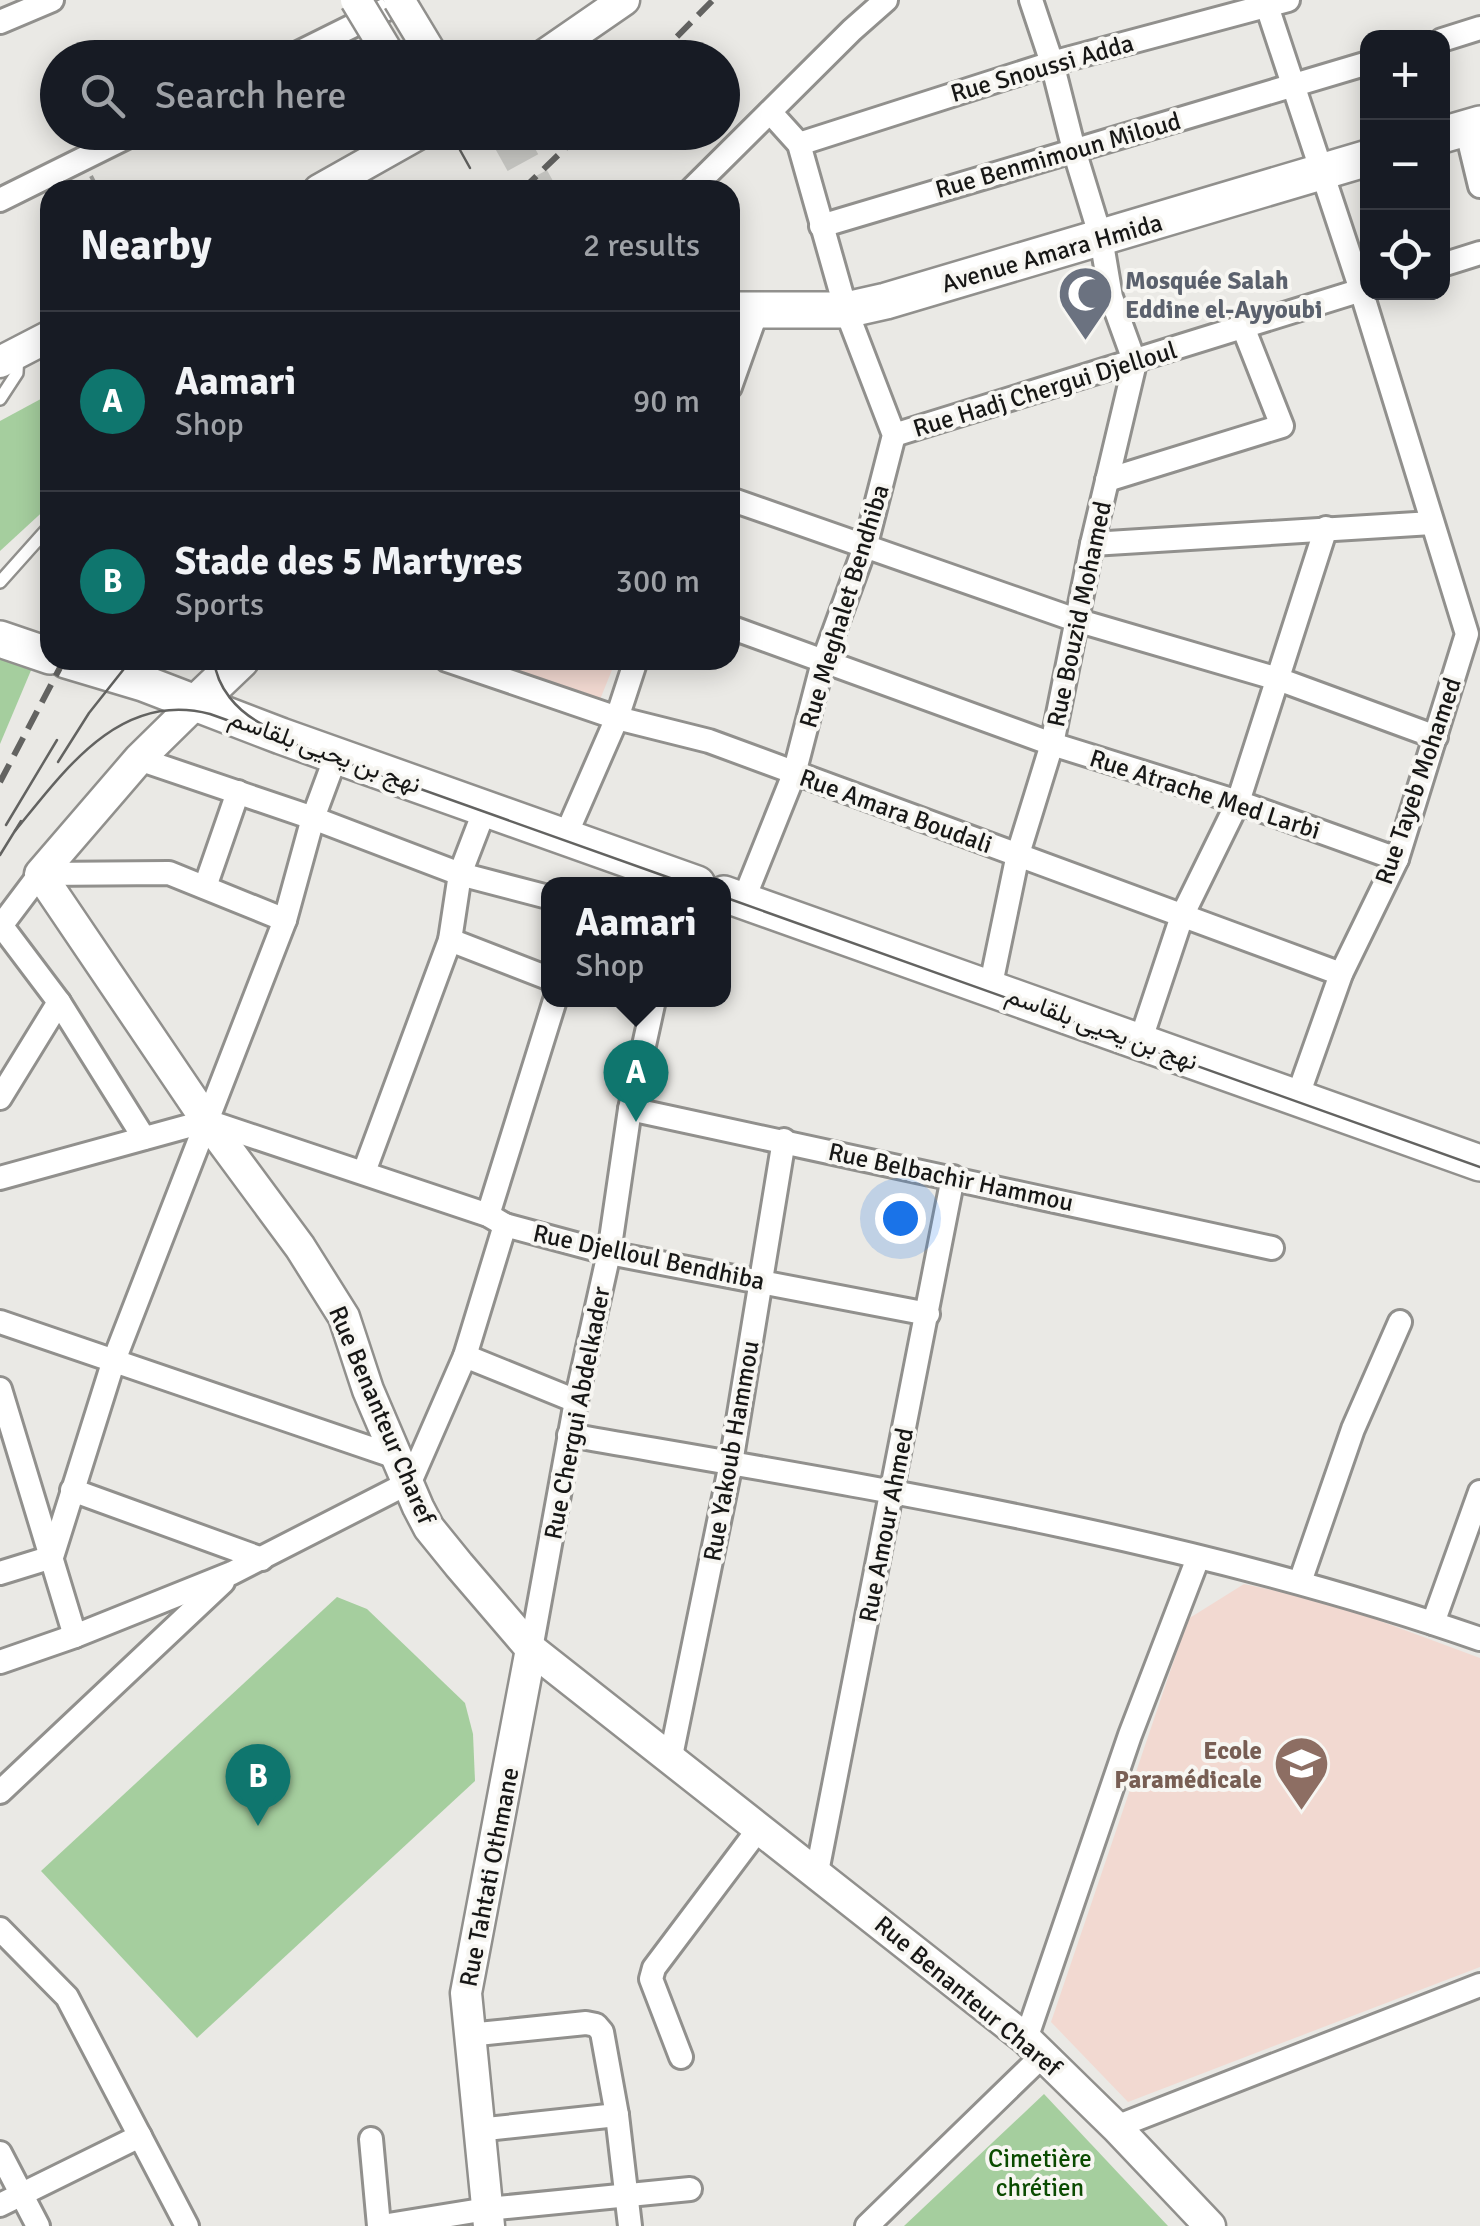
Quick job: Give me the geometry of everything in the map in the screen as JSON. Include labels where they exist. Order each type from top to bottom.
[{"type":"main road","points":[[356,0],[380,40]]},
{"type":"main road","points":[[402,0],[424,40]]},
{"type":"main road","points":[[566,40],[624,0]]},
{"type":"main road","points":[[337,180],[390,150]]},
{"type":"main road","name":"Avenue Amara Hmida","points":[[743,310],[846,310],[1360,160]]},
{"type":"main road","points":[[9,357],[40,341]]},
{"type":"main road","points":[[0,639],[40,653]]},
{"type":"main road","name":"نهج بن يحيى بلقاسم","points":[[97,670],[196,702],[669,877]]},
{"type":"main road","points":[[40,874],[139,759],[230,670]]},
{"type":"main road","name":"Rue Benanteur Charef","points":[[40,874],[206,1121],[300,1247],[344,1317],[368,1390],[429,1528],[532,1649],[1035,2047],[1210,2226]]},
{"type":"main road","name":"نهج بن يحيى بلقاسم","points":[[733,897],[1480,1163]]},
{"type":"main road","name":"Rue Tahtati Othmane","points":[[488,2218],[466,1994],[532,1649]]},
{"type":"street","points":[[0,22],[52,0]]},
{"type":"street","points":[[323,40],[402,0]]},
{"type":"street","points":[[740,142],[886,0]]},
{"type":"street","points":[[1030,0],[1052,62],[1101,238],[1111,297],[1134,362]]},
{"type":"street","points":[[1274,2],[1295,86],[1323,171]]},
{"type":"street","name":"Rue Snoussi Adda","points":[[798,144],[1052,62],[1274,2]]},
{"type":"street","points":[[1450,37],[1480,28]]},
{"type":"street","name":"Rue Benmimoun Miloud","points":[[821,226],[1360,66]]},
{"type":"street","points":[[770,112],[798,144],[846,310],[894,434]]},
{"type":"street","points":[[1463,129],[1480,186]]},
{"type":"street","points":[[40,180],[101,150]]},
{"type":"street","points":[[702,180],[732,150]]},
{"type":"street","name":"Rue Tayeb Mohamed","points":[[1323,171],[1360,277]]},
{"type":"street","points":[[0,200],[40,180]]},
{"type":"street","points":[[1450,263],[1480,254]]},
{"type":"street","name":"Rue Hadj Chergui Djelloul","points":[[894,434],[1360,290]]},
{"type":"street","name":"Rue Tayeb Mohamed","points":[[1297,1098],[1341,974],[1397,859],[1467,634],[1367,300]]},
{"type":"street","points":[[1108,480],[1282,426],[1244,328]]},
{"type":"street","name":"Rue Bouzid Mohamed","points":[[990,988],[1018,854],[1052,744],[1134,362]]},
{"type":"street","name":"Rue Meghalet Bendhiba","points":[[733,897],[794,774],[823,662],[866,544],[894,434]]},
{"type":"street","points":[[740,501],[1076,620],[1278,679],[1436,737]]},
{"type":"street","points":[[1092,544],[1432,523]]},
{"type":"street","points":[[1140,1042],[1182,916],[1238,802],[1326,528]]},
{"type":"street","name":"Rue Atrache Med Larbi","points":[[740,631],[1052,744],[1238,802],[1397,859]]},
{"type":"street","name":"Rue Amara Boudali","points":[[477,670],[617,718],[708,742],[1341,974]]},
{"type":"street","points":[[565,838],[617,718],[633,670]]},
{"type":"street","points":[[52,1557],[114,1363],[285,920],[313,818],[336,756]]},
{"type":"street","points":[[139,759],[313,818],[460,874],[541,894]]},
{"type":"street","points":[[205,888],[238,792]]},
{"type":"street","points":[[364,1172],[450,940],[460,874],[484,809]]},
{"type":"street","points":[[144,1138],[59,1002],[1,926],[40,874],[169,873],[285,920]]},
{"type":"street","points":[[450,940],[541,975]]},
{"type":"street","points":[[0,1098],[59,1002]]},
{"type":"street","points":[[0,1662],[232,1574],[405,1470],[465,1356],[496,1220],[553,1007]]},
{"type":"street","name":"Rue Chergui Abdelkader","points":[[532,1649],[569,1435],[609,1253],[630,1109],[652,1007]]},
{"type":"street","name":"Rue Belbachir Hammou","points":[[630,1109],[1272,1248]]},
{"type":"street","points":[[0,1178],[206,1121]]},
{"type":"street","name":"Rue Djelloul Bendhiba","points":[[206,1121],[496,1220],[609,1253],[928,1314]]},
{"type":"street","name":"Rue Yakoub Hammou","points":[[670,1760],[732,1464],[784,1140]]},
{"type":"street","name":"Rue Amour Ahmed","points":[[817,1872],[953,1177]]},
{"type":"street","points":[[0,1322],[405,1470]]},
{"type":"street","points":[[1300,1582],[1353,1429],[1400,1322]]},
{"type":"street","points":[[465,1356],[576,1401]]},
{"type":"street","points":[[0,1389],[5,1422],[76,1636]]},
{"type":"street","points":[[569,1435],[1064,1526],[1300,1582],[1480,1639]]},
{"type":"street","points":[[72,1490],[262,1559]]},
{"type":"street","points":[[1433,1622],[1480,1492]]},
{"type":"street","points":[[0,1573],[52,1557]]},
{"type":"street","points":[[867,2226],[1035,2047],[1130,1735],[1198,1558]]},
{"type":"street","points":[[0,1792],[232,1574]]},
{"type":"street","points":[[681,2057],[652,1979],[654,1968],[760,1828]]},
{"type":"street","points":[[0,1929],[67,1997],[187,2226]]},
{"type":"street","points":[[1116,2126],[1480,1986]]},
{"type":"street","points":[[468,2035],[596,2025],[602,2032],[617,2114],[630,2226]]},
{"type":"street","points":[[478,2130],[617,2114]]},
{"type":"street","points":[[11,2199],[140,2136]]},
{"type":"street","points":[[371,2138],[380,2226],[488,2218],[690,2190]]},
{"type":"street","points":[[0,2153],[11,2199],[38,2226]]},
{"type":"lane","points":[[0,400],[17,373],[9,357]]},
{"type":"lane","points":[[0,582],[40,537]]},
{"type":"shaded area","points":[[511,670],[612,670],[599,702]]},
{"type":"shaded area","name":"Ecole Paramédicale","points":[[1244,1584],[1329,1602],[1480,1658],[1480,1967],[1128,2102],[1051,2022],[1188,1619]]},
{"type":"green space","points":[[40,399],[40,514],[0,551],[0,421]]},
{"type":"green space","points":[[0,658],[32,668],[0,744]]},
{"type":"green space","points":[[337,1597],[367,1609],[465,1703],[473,1734],[475,1781],[197,2038],[41,1871]]},
{"type":"green space","name":"Cimetière chrétien","points":[[1044,2094],[1168,2226],[904,2226]]},
{"type":"tunnel","points":[[516,150],[532,180]]},
{"type":"tram line","points":[[385,0],[410,40]]},
{"type":"tram line","points":[[460,150],[470,168]]},
{"type":"tram line","points":[[58,762],[123,670]]},
{"type":"tram line","points":[[216,670],[230,698],[262,724]]},
{"type":"tram line","points":[[15,831],[53,784],[97,741],[148,714],[178,710],[210,714],[667,877]]},
{"type":"tram line","points":[[6,825],[57,740]]},
{"type":"tram line","points":[[0,855],[21,821]]},
{"type":"tram line","points":[[731,900],[1480,1167]]},
{"type":"railway","points":[[674,40],[713,0]]},
{"type":"railway","points":[[532,180],[563,150]]},
{"type":"railway","points":[[0,782],[59,670]]},
{"type":"place","name":"Mosquée Salah Eddine el-Ayyoubi","points":[[1086,343]]},
{"type":"place","name":"Aamari","points":[[636,1122]]},
{"type":"place","name":"Ecole Paramédicale","points":[[1301,1813]]},
{"type":"place","name":"Stade des 5 Martyres","points":[[258,1826]]}]
